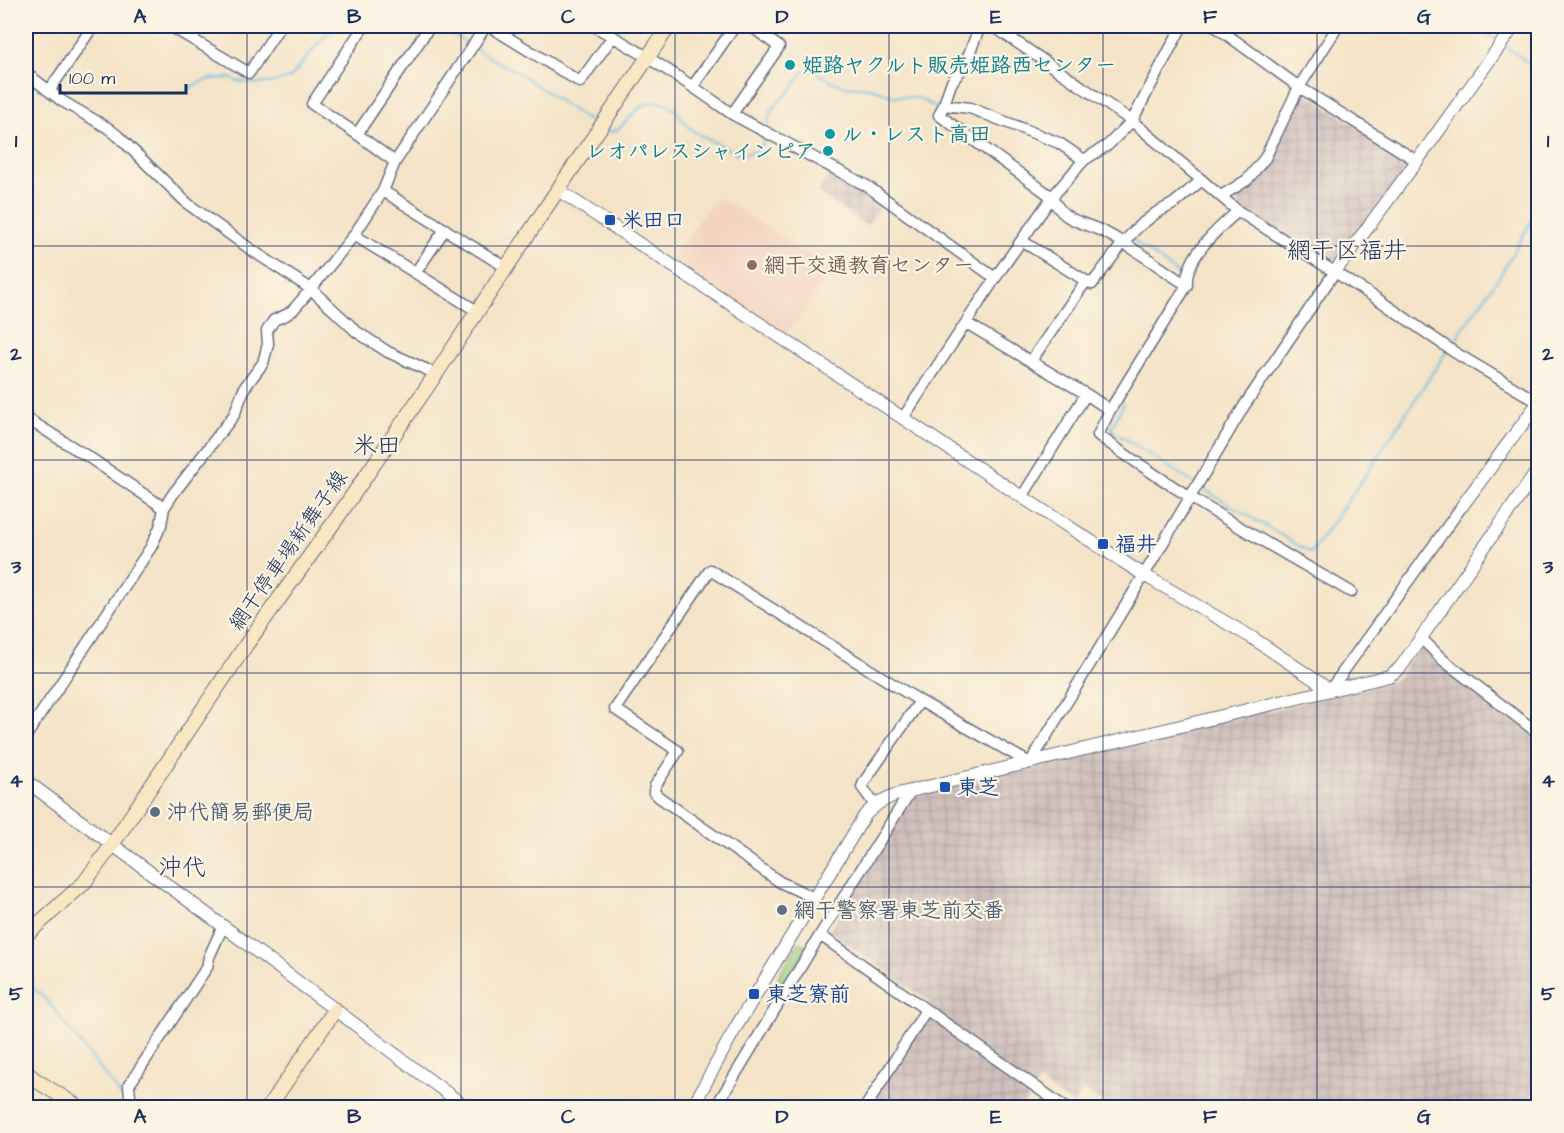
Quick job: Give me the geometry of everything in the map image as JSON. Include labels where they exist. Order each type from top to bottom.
[{"type":"main road","name":"網干停車場新舞子線","points":[[26,935],[84,884],[112,845],[246,645],[436,374],[669,26]]},
{"type":"main road","points":[[268,1107],[335,1010]]},
{"type":"main road","points":[[26,1072],[80,1107]]},
{"type":"street","points":[[49,91],[93,26]]},
{"type":"street","points":[[170,26],[249,73],[280,26]]},
{"type":"street","points":[[364,26],[312,104],[395,162]]},
{"type":"street","points":[[357,134],[430,26]]},
{"type":"street","points":[[26,736],[151,547],[161,525],[164,508],[234,415],[245,387],[263,363],[268,344],[267,331],[274,320],[292,310],[354,235],[382,191],[395,162],[487,26],[580,82],[613,36]]},
{"type":"street","points":[[594,26],[649,57],[732,114],[867,186],[995,278]]},
{"type":"street","points":[[693,86],[735,26]]},
{"type":"street","points":[[732,114],[779,47],[751,26]]},
{"type":"street","points":[[981,26],[963,67],[952,81],[939,115],[1054,194],[1057,208],[1064,216],[1127,239],[1138,251],[1187,285]]},
{"type":"street","points":[[993,26],[1132,121],[1238,211],[1379,300],[1449,349],[1539,403],[1330,690]]},
{"type":"street","points":[[903,418],[995,278],[1054,194],[1084,160],[1108,145],[1132,121],[1182,26]]},
{"type":"street","points":[[1215,26],[1299,87],[1417,161]]},
{"type":"street","points":[[1221,196],[1246,180],[1265,158],[1299,87],[1338,26]]},
{"type":"street","points":[[1030,763],[1244,406],[1334,273],[1514,26]]},
{"type":"street","points":[[26,73],[62,101],[108,128],[188,204],[311,289],[357,332],[388,352],[436,374]]},
{"type":"street","points":[[26,79],[41,89],[49,91]]},
{"type":"street","points":[[942,109],[970,108],[1059,143],[1084,160]]},
{"type":"street","points":[[1022,241],[1092,284],[1127,239],[1156,213],[1173,204],[1202,180]]},
{"type":"street","points":[[558,190],[1022,497],[1144,574],[1251,637],[1330,690]]},
{"type":"street","points":[[382,191],[507,268]]},
{"type":"street","points":[[1238,211],[1215,232],[1196,256],[1186,276],[1187,285],[1110,410],[1098,435],[1133,461],[1190,497],[1351,592]]},
{"type":"street","points":[[416,272],[445,229]]},
{"type":"street","points":[[354,235],[477,311]]},
{"type":"street","points":[[1031,362],[1086,281]]},
{"type":"street","points":[[966,323],[1110,410]]},
{"type":"street","points":[[1022,497],[1086,394]]},
{"type":"street","points":[[26,418],[164,508]]},
{"type":"street","points":[[693,1105],[736,1027],[814,898],[865,815],[875,806],[893,795],[1379,679],[1394,673],[1400,668],[1539,470]]},
{"type":"street","points":[[814,898],[780,882],[659,797],[654,792],[656,786],[678,751],[615,709],[710,570],[920,701],[1030,763]]},
{"type":"street","points":[[1421,638],[1443,660],[1539,733]]},
{"type":"street","points":[[875,806],[862,787],[864,782],[920,701]]},
{"type":"street","points":[[26,781],[467,1107]]},
{"type":"street","points":[[715,1107],[910,792]]},
{"type":"street","points":[[136,1107],[130,1097],[129,1086],[207,967],[223,926]]},
{"type":"street","points":[[820,935],[1066,1107]]},
{"type":"street","points":[[865,1107],[926,1010]]},
{"type":"shaded area","points":[[1303,91],[1409,162],[1409,168],[1332,264],[1248,213],[1229,195],[1246,188],[1256,178],[1274,151]]},
{"type":"shaded area","points":[[830,171],[866,189],[884,202],[867,226],[818,193]]},
{"type":"shaded area","name":"網干交通教育センター","points":[[721,199],[807,252],[831,270],[807,308],[785,335],[672,260],[696,223],[714,201]]},
{"type":"shaded area","points":[[1422,642],[1538,730],[1538,1107],[1108,1107],[1083,1090],[1073,1105],[1039,1081],[1022,1107],[867,1107],[931,1003],[829,931],[913,797],[1396,680]]},
{"type":"green space","points":[[801,943],[807,947],[786,982],[782,982],[778,978],[780,973],[797,945]]},
{"type":"waterway","points":[[188,90],[209,79],[231,78],[236,81],[259,84],[290,78],[333,26]]},
{"type":"waterway","points":[[439,26],[470,45]]},
{"type":"waterway","points":[[1472,26],[1498,41]]},
{"type":"waterway","points":[[1505,46],[1538,70]]},
{"type":"waterway","points":[[475,48],[519,73],[596,126]]},
{"type":"waterway","points":[[767,127],[771,110],[790,91],[803,72],[814,71],[845,86],[870,88],[891,96],[918,98],[938,108]]},
{"type":"waterway","points":[[603,130],[611,132],[617,129],[637,110],[654,102],[670,106],[692,130],[738,153],[755,152],[761,146],[765,135]]},
{"type":"waterway","points":[[1057,195],[1073,212],[1105,223],[1126,235]]},
{"type":"waterway","points":[[1450,347],[1499,277],[1538,210]]},
{"type":"waterway","points":[[1133,240],[1181,276]]},
{"type":"waterway","points":[[1200,487],[1311,553],[1363,479],[1447,351]]},
{"type":"waterway","points":[[1121,399],[1123,405],[1112,427],[1113,431],[1195,484]]},
{"type":"waterway","points":[[26,970],[31,977],[30,986],[40,993],[56,1012],[127,1103]]},
{"type":"place","name":"姫路ヤクルト販売姫路西センター","points":[[790,65]]},
{"type":"place","name":"ル・レスト高田","points":[[830,134]]},
{"type":"place","name":"レオパレスシャインピア","points":[[828,151]]},
{"type":"place","name":"米田口","points":[[610,220]]},
{"type":"place","name":"網干交通教育センター","points":[[752,265]]},
{"type":"place","name":"福井","points":[[1103,544]]},
{"type":"place","name":"東芝","points":[[945,787]]},
{"type":"place","name":"沖代簡易郵便局","points":[[155,812]]},
{"type":"place","name":"網干警察署東芝前交番","points":[[782,910]]},
{"type":"place","name":"東芝寮前","points":[[754,994]]},
{"type":"district","name":"網干区福井","points":[[1347,250]]},
{"type":"district","name":"米田","points":[[377,445]]},
{"type":"district","name":"沖代","points":[[182,867]]}]
